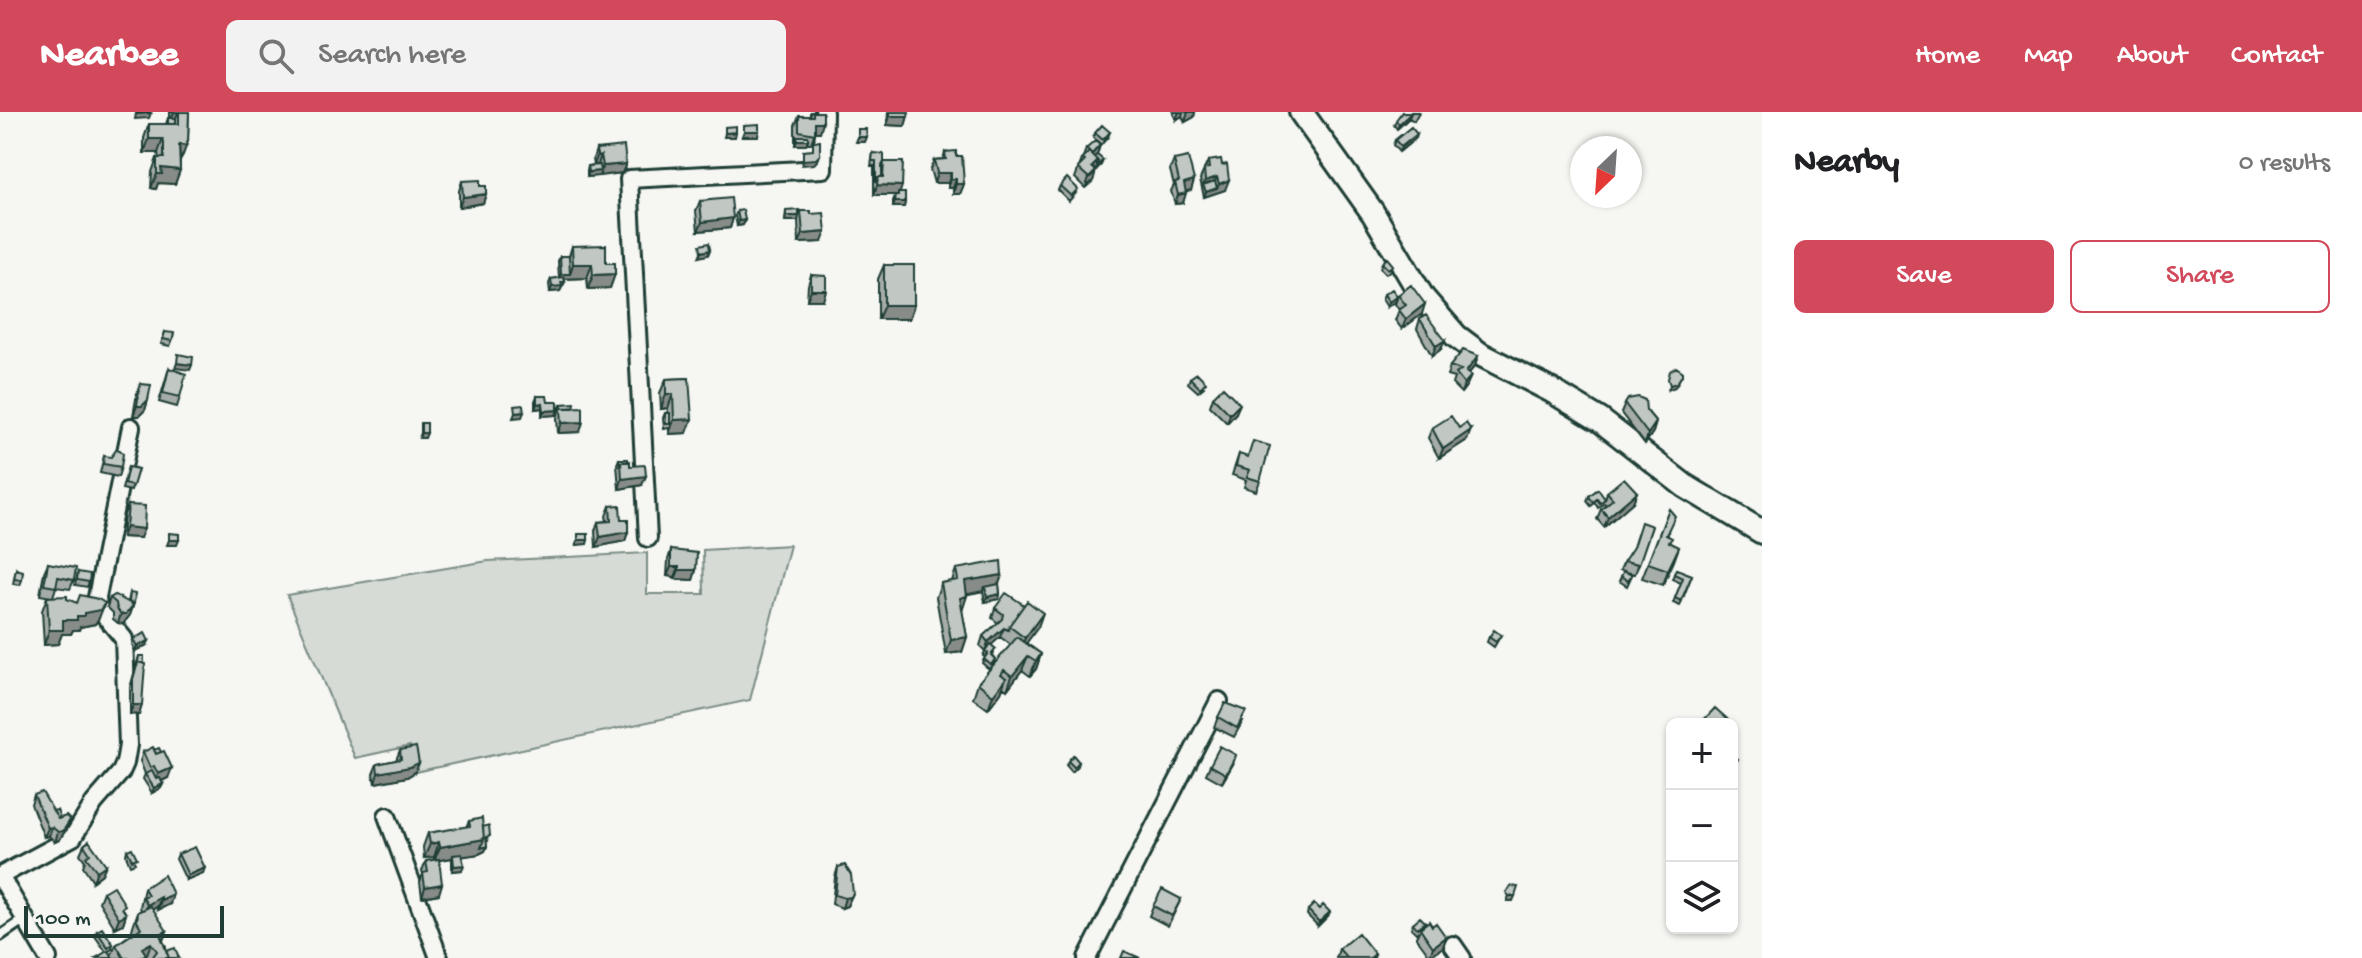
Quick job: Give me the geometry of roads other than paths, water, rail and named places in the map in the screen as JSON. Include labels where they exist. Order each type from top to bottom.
[{"type":"main road","points":[[1301,112],[1373,213],[1423,298],[1456,336],[1480,354],[1600,420],[1685,486],[1762,532]]},
{"type":"street","points":[[648,538],[629,179],[823,169],[824,112]]},
{"type":"street","points":[[48,958],[0,876],[73,837],[125,763],[128,745],[124,639],[98,607],[97,597],[131,427]]},
{"type":"street","points":[[1087,958],[1219,701]]},
{"type":"street","points":[[387,816],[439,958]]},
{"type":"lane","points":[[0,936],[25,919]]}]
